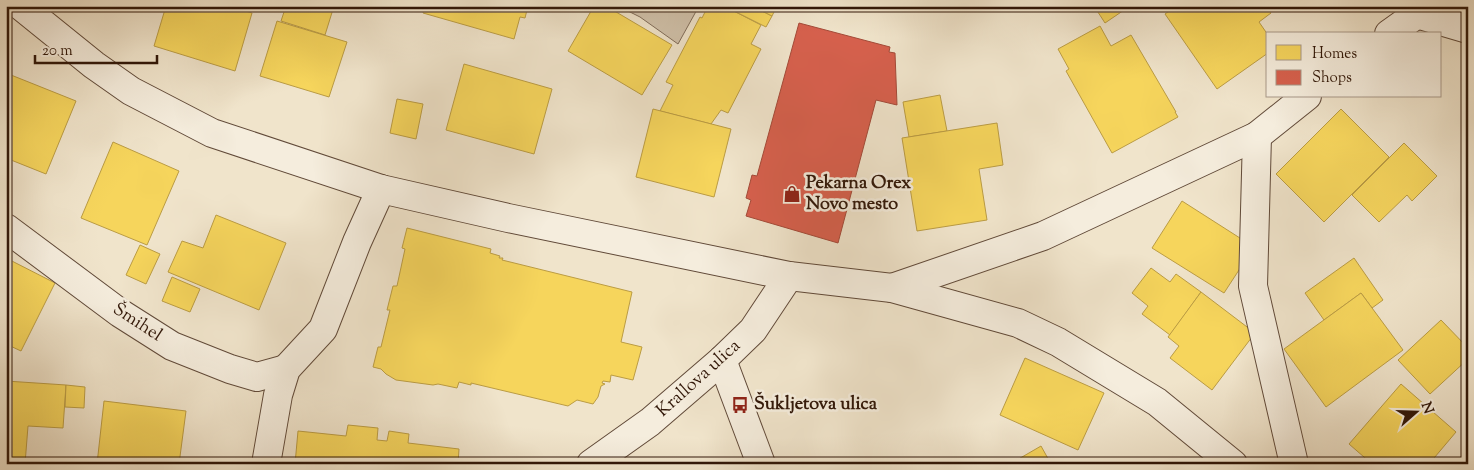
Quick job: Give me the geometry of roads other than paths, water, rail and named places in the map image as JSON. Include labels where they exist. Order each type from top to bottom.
[{"type":"street","points":[[21,6],[94,65],[131,91],[212,133],[381,189],[508,218],[789,276],[892,288],[1018,323],[1058,342],[1157,402],[1233,464]]},
{"type":"street","points":[[1391,32],[1417,10],[1468,29]]},
{"type":"street","points":[[892,288],[1043,236],[1258,136],[1305,98]]},
{"type":"street","points":[[1258,136],[1253,286],[1294,464]]},
{"type":"street","points":[[266,464],[278,395],[286,369],[323,329],[357,242],[381,189]]},
{"type":"street","name":"Šmihel","points":[[6,228],[120,313],[172,346],[230,369],[257,376],[286,369]]},
{"type":"street","name":"Krallova ulica","points":[[591,464],[650,422],[722,360],[753,330],[789,276]]},
{"type":"street","points":[[722,360],[761,464]]},
{"type":"place","name":"Pekarna Orex Novo mesto","points":[[792,194]]},
{"type":"place","name":"Šukljetova ulica","points":[[740,405]]}]
